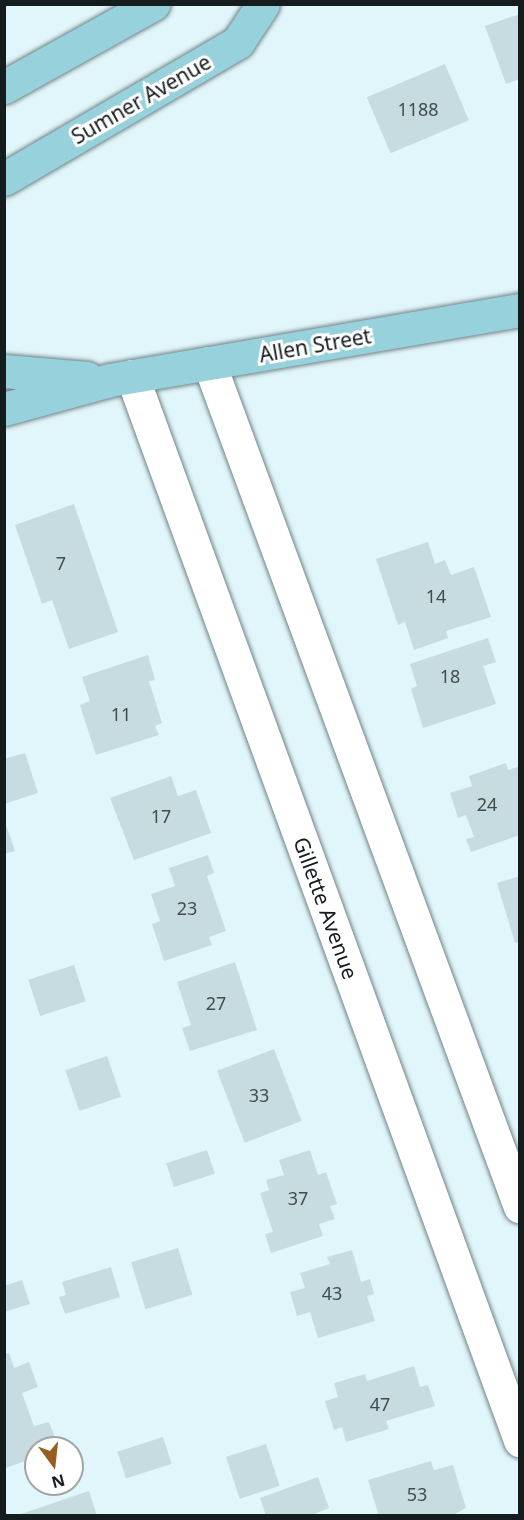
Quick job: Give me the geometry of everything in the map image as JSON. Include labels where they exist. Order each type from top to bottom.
[{"type":"main road","points":[[4,87],[153,4]]},
{"type":"main road","name":"Sumner Avenue","points":[[4,178],[238,42],[263,4]]},
{"type":"main road","name":"Allen Street","points":[[4,409],[121,378],[519,310]]},
{"type":"main road","name":"Allen Street","points":[[4,371],[121,378]]},
{"type":"street","points":[[209,363],[519,1207]]},
{"type":"street","name":"Gillette Avenue","points":[[121,378],[517,1426]]},
{"type":"building","points":[[520,14],[520,79],[506,84],[485,26]]},
{"type":"building","points":[[445,64],[469,120],[391,153],[367,97]]},
{"type":"building","points":[[74,504],[118,632],[69,649],[52,600],[42,604],[15,525]]},
{"type":"building","points":[[428,542],[435,564],[445,560],[451,575],[474,567],[491,617],[446,631],[448,638],[414,650],[405,622],[398,625],[376,559]]},
{"type":"building","points":[[488,638],[496,662],[483,666],[496,704],[423,728],[411,689],[417,686],[410,664]]},
{"type":"building","points":[[148,655],[155,680],[149,681],[162,723],[155,726],[159,735],[96,755],[80,705],[90,701],[82,677]]},
{"type":"building","points":[[25,753],[38,793],[4,804],[4,759]]},
{"type":"building","points":[[506,763],[508,770],[520,766],[520,835],[471,852],[466,839],[474,837],[466,815],[458,818],[450,793],[472,786],[469,776]]},
{"type":"building","points":[[171,776],[178,796],[196,790],[211,833],[134,860],[110,798]]},
{"type":"building","points":[[4,819],[15,851],[4,854]]},
{"type":"building","points":[[208,855],[214,873],[207,876],[226,931],[209,937],[212,945],[164,961],[152,924],[160,921],[151,894],[175,886],[169,868]]},
{"type":"building","points":[[520,876],[520,942],[515,943],[497,883]]},
{"type":"building","points":[[235,962],[257,1030],[190,1051],[182,1028],[191,1025],[177,982]]},
{"type":"building","points":[[74,965],[86,1001],[40,1016],[28,980]]},
{"type":"building","points":[[274,1049],[302,1121],[245,1143],[217,1071]]},
{"type":"building","points":[[107,1056],[121,1097],[79,1111],[65,1070]]},
{"type":"building","points":[[207,1150],[215,1174],[174,1187],[166,1163]]},
{"type":"building","points":[[310,1150],[318,1175],[326,1172],[337,1204],[330,1206],[335,1219],[319,1224],[323,1236],[271,1253],[265,1234],[273,1232],[260,1193],[269,1190],[266,1180],[284,1175],[279,1160]]},
{"type":"building","points":[[178,1248],[192,1295],[145,1309],[131,1262]]},
{"type":"building","points":[[352,1250],[361,1282],[370,1279],[374,1294],[367,1296],[375,1321],[318,1338],[310,1312],[297,1316],[290,1292],[305,1288],[300,1273],[330,1264],[327,1257]]},
{"type":"building","points":[[111,1267],[120,1297],[65,1314],[59,1297],[66,1295],[62,1282]]},
{"type":"building","points":[[22,1280],[30,1304],[4,1312],[4,1286]]},
{"type":"building","points":[[9,1353],[14,1368],[29,1362],[38,1387],[22,1393],[34,1426],[49,1422],[54,1436],[24,1436],[24,1461],[6,1468],[4,1354]]},
{"type":"building","points":[[414,1366],[420,1387],[428,1385],[435,1406],[386,1421],[389,1429],[346,1442],[342,1427],[334,1430],[325,1401],[338,1397],[334,1383],[365,1374],[367,1381]]},
{"type":"building","points":[[163,1437],[172,1464],[126,1478],[117,1452]]},
{"type":"building","points":[[266,1444],[280,1486],[240,1499],[226,1457]]},
{"type":"building","points":[[431,1461],[434,1470],[453,1465],[466,1508],[451,1516],[379,1516],[368,1480]]},
{"type":"building","points":[[318,1477],[329,1508],[309,1516],[266,1516],[260,1498]]},
{"type":"building","points":[[89,1491],[97,1516],[18,1516],[74,1496],[84,1496],[84,1493]]}]
